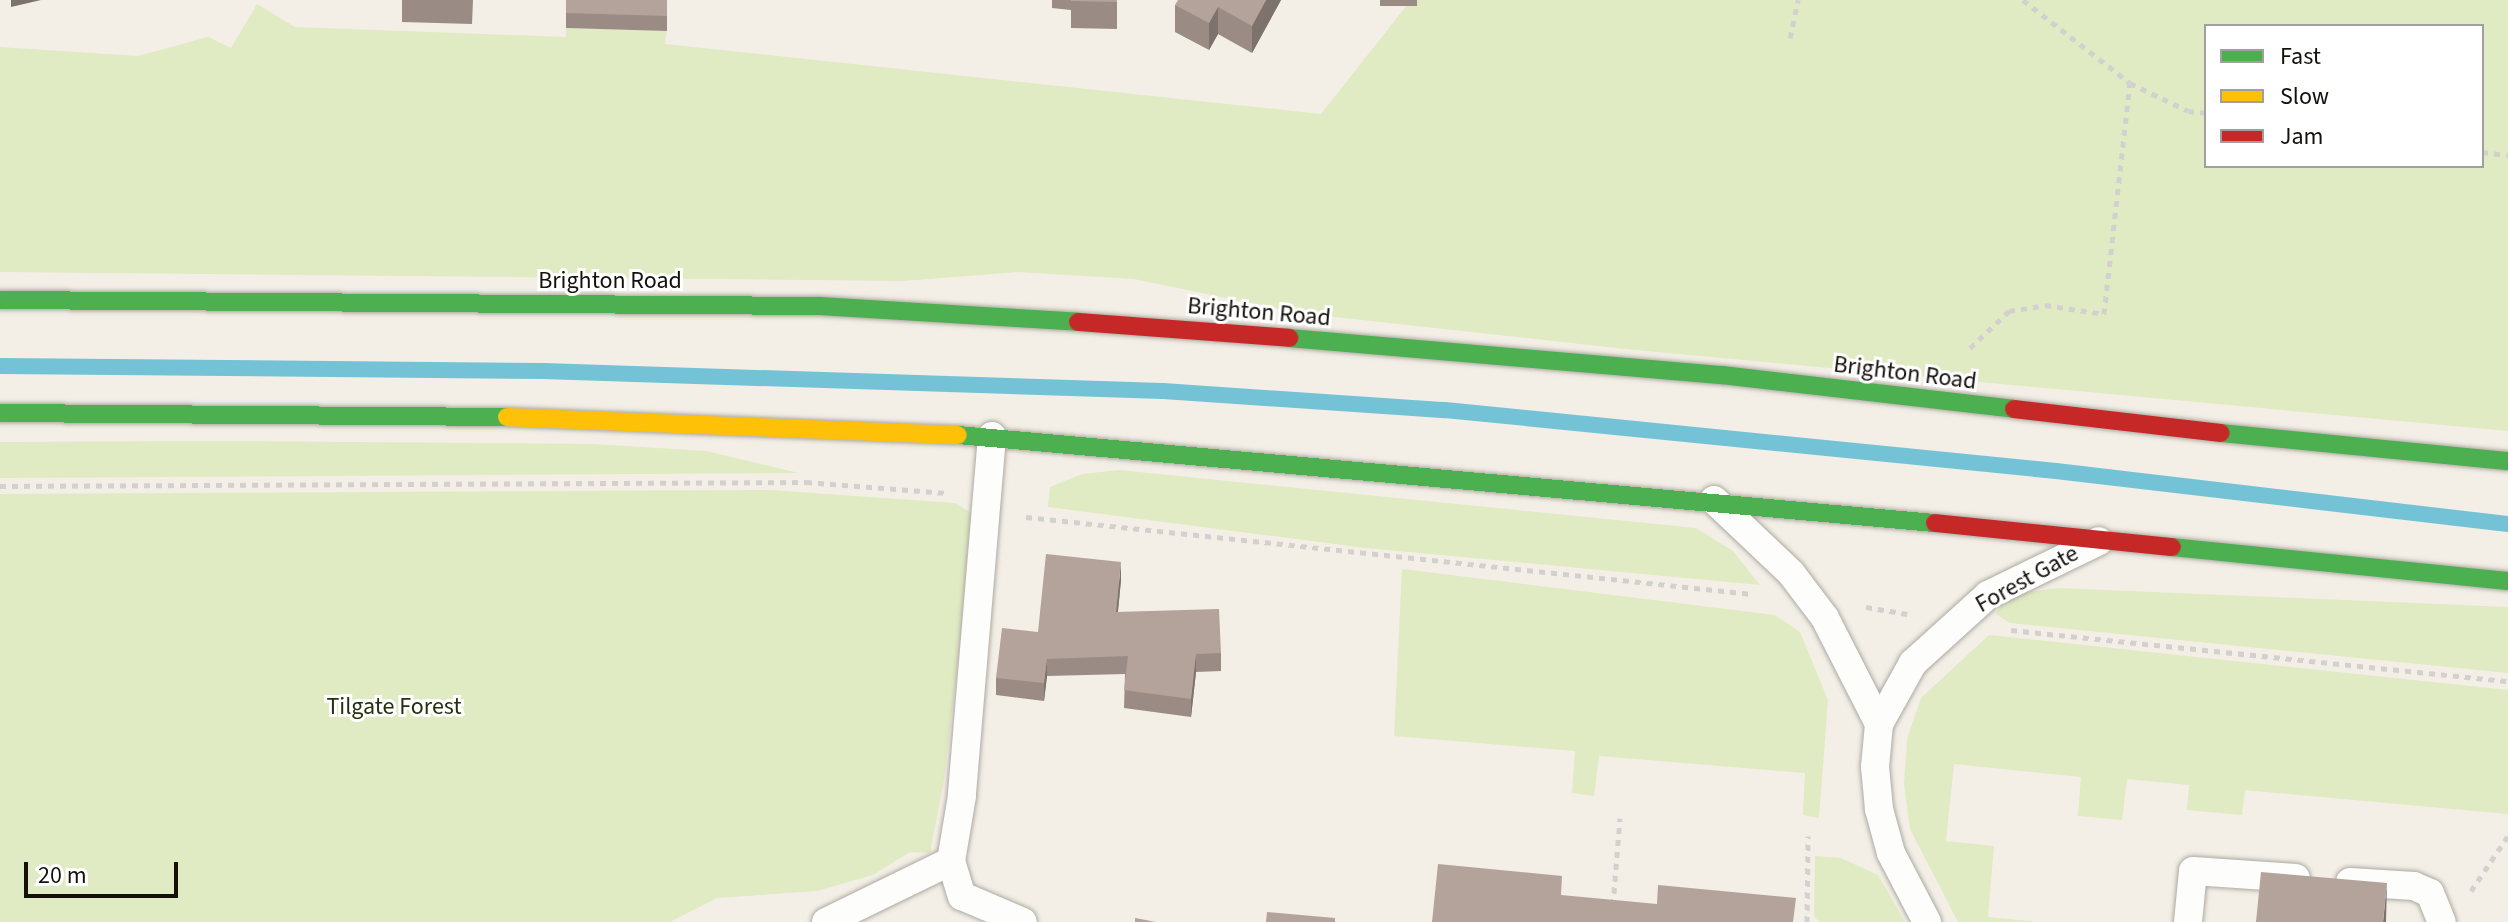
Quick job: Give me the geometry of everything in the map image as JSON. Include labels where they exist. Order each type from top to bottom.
[{"type":"main road","name":"Brighton Road","points":[[0,300],[820,306],[1069,321],[1722,375],[2508,461]]},
{"type":"main road","points":[[0,413],[512,417],[992,436],[1714,500],[2508,581]]},
{"type":"lane","points":[[992,436],[962,796],[951,861],[962,896],[1023,922]]},
{"type":"lane","points":[[1714,500],[1775,556],[1812,601],[1840,644],[1879,724]]},
{"type":"lane","name":"Forest Gate","points":[[1927,922],[1891,853],[1879,809],[1875,767],[1879,724],[1913,663],[1988,595],[2103,540]]},
{"type":"lane","points":[[826,922],[951,861]]},
{"type":"lane","points":[[2188,922],[2193,871],[2414,886],[2430,893],[2441,915]]},
{"type":"path","points":[[1790,38],[1798,0]]},
{"type":"path","points":[[2023,0],[2130,83],[2188,111],[2204,113]]},
{"type":"path","points":[[1970,348],[2009,311],[2045,305],[2104,314],[2130,83]]},
{"type":"path","points":[[2484,152],[2508,155]]},
{"type":"path","points":[[0,486],[806,482],[987,496],[1018,516],[1812,601],[1953,624],[2508,681]]},
{"type":"path","points":[[1611,922],[1620,818]]},
{"type":"path","points":[[1807,922],[1808,836]]},
{"type":"path","points":[[2441,915],[2465,897],[2508,836]]},
{"type":"green space","points":[[1411,0],[2508,0],[2508,431],[1625,349],[1299,313],[1134,279],[1018,272],[902,281],[0,272],[0,47],[138,56],[208,37],[231,48],[257,4],[295,27],[566,37],[566,28],[667,31],[665,44],[1321,114]]},
{"type":"green space","points":[[0,442],[593,444],[706,451],[799,473],[0,478]]},
{"type":"green space","points":[[1119,470],[1696,528],[1733,551],[1760,585],[1366,548],[1048,507],[1050,487],[1082,474]]},
{"type":"green space","name":"Tilgate Forest","points":[[770,490],[955,503],[975,515],[944,780],[930,853],[910,852],[873,875],[817,891],[717,898],[670,922],[0,922],[0,494]]},
{"type":"green space","points":[[1402,569],[1775,615],[1800,632],[1828,700],[1819,818],[1803,815],[1805,773],[1599,756],[1594,796],[1572,793],[1575,751],[1394,736]]},
{"type":"green space","points":[[2059,588],[2508,607],[2508,673],[2010,623],[1996,614],[2001,603],[2026,592]]},
{"type":"green space","points":[[1989,635],[2508,690],[2508,814],[2245,790],[2242,815],[2187,810],[2189,785],[2127,779],[2122,820],[2078,816],[2081,777],[1954,764],[1946,841],[1994,846],[1988,917],[2038,922],[1958,922],[1910,829],[1904,784],[1907,739],[1921,698]]},
{"type":"green space","points":[[1815,856],[1841,858],[1878,875],[1905,922],[1819,922],[1814,916]]},
{"type":"building","points":[[566,0],[667,0],[667,16],[566,13]]},
{"type":"building","points":[[1117,0],[1117,2],[1071,1]]},
{"type":"building","points":[[1178,0],[1266,0],[1252,26],[1218,7],[1209,23],[1175,5]]},
{"type":"building","points":[[1046,554],[1121,562],[1116,612],[1219,609],[1221,653],[1196,654],[1191,699],[1124,690],[1128,656],[1047,659],[1044,683],[996,678],[1002,628],[1038,632]]},
{"type":"building","points":[[1438,864],[1562,876],[1561,895],[1657,904],[1658,885],[1796,898],[1793,922],[1432,922]]},
{"type":"building","points":[[2261,872],[2387,883],[2383,922],[2256,922]]},
{"type":"building","points":[[1267,912],[1335,918],[1335,922],[1266,922]]},
{"type":"building","points":[[1135,918],[1156,922],[1135,922]]},
{"type":"waterway","points":[[0,366],[543,371],[1163,391],[1445,410],[2056,471],[2508,524]]},
{"type":"traffic: fast","points":[[0,300],[820,306],[1078,322]]},
{"type":"traffic: fast","points":[[1289,338],[1722,375],[2014,409]]},
{"type":"traffic: fast","points":[[0,413],[507,417]]},
{"type":"traffic: fast","points":[[2221,433],[2508,461]]},
{"type":"traffic: fast","points":[[958,435],[1935,523]]},
{"type":"traffic: fast","points":[[2172,547],[2508,581]]},
{"type":"traffic: slow","points":[[507,417],[958,435]]},
{"type":"traffic: jam","points":[[1078,322],[1289,338]]},
{"type":"traffic: jam","points":[[2014,409],[2221,433]]},
{"type":"traffic: jam","points":[[1935,523],[2172,547]]}]
